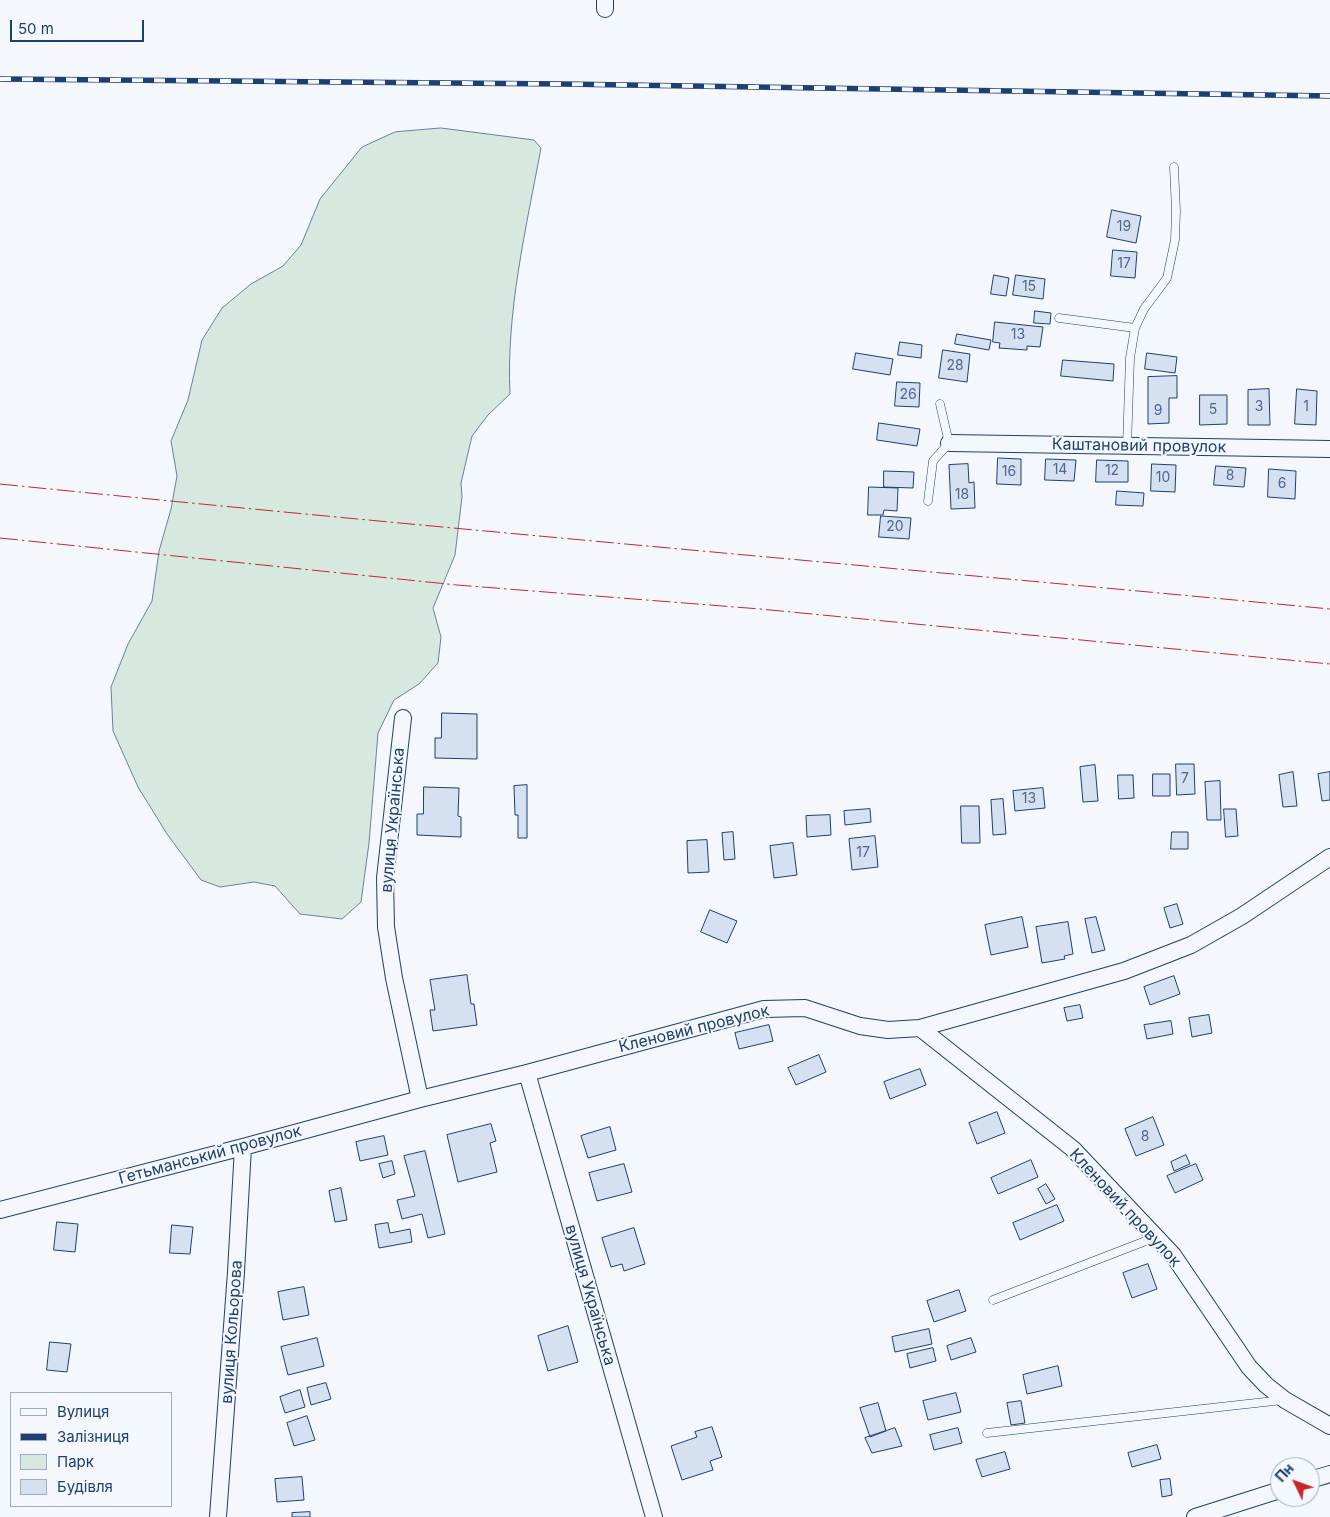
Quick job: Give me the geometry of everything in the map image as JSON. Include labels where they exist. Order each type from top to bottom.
[{"type":"street","name":"Каштановий провулок","points":[[949,443],[1330,449]]},
{"type":"street","name":"вулиця Українська","points":[[403,718],[385,878],[386,927],[394,978],[420,1100]]},
{"type":"street","name":"Кленовий провулок","points":[[420,1100],[764,1009],[805,1008],[860,1026],[888,1030],[920,1028],[1124,971],[1191,945],[1242,916],[1330,857]]},
{"type":"street","name":"Кленовий провулок","points":[[920,1028],[1073,1149],[1173,1255],[1249,1367],[1266,1385],[1285,1400],[1330,1426]]},
{"type":"street","name":"вулиця Українська","points":[[527,1073],[654,1517]]},
{"type":"street","name":"Гетьманський провулок","points":[[0,1210],[420,1100]]},
{"type":"street","name":"вулиця Кольорова","points":[[218,1517],[243,1147]]},
{"type":"street","points":[[1195,1517],[1270,1493]]},
{"type":"lane","points":[[1127,446],[1130,358],[1135,328],[1144,309],[1167,278],[1175,240],[1174,167]]},
{"type":"lane","points":[[1059,318],[1135,328]]},
{"type":"lane","points":[[928,501],[933,461],[949,443],[940,404]]},
{"type":"lane","points":[[993,1300],[1156,1237]]},
{"type":"lane","points":[[987,1432],[1285,1400]]},
{"type":"green space","points":[[441,128],[534,140],[541,148],[514,301],[511,332],[510,394],[488,415],[472,436],[461,483],[462,497],[455,555],[433,608],[441,637],[438,663],[419,684],[394,700],[378,733],[369,843],[361,902],[342,919],[300,914],[275,886],[254,882],[220,887],[201,880],[167,834],[138,787],[113,731],[111,687],[128,644],[152,601],[159,551],[171,509],[177,476],[171,441],[188,400],[202,340],[222,308],[251,284],[283,266],[301,245],[320,199],[362,147],[395,132]]},
{"type":"building","points":[[1112,210],[1141,216],[1136,243],[1107,237]]},
{"type":"building","points":[[1113,250],[1137,252],[1135,278],[1111,276]]},
{"type":"building","points":[[994,275],[1009,278],[1006,296],[991,294]]},
{"type":"building","points":[[1016,275],[1045,279],[1043,299],[1013,295]]},
{"type":"building","points":[[1035,311],[1051,313],[1050,324],[1034,323]]},
{"type":"building","points":[[995,322],[1043,327],[1040,347],[1027,346],[1027,350],[999,348],[1000,343],[993,342]]},
{"type":"building","points":[[957,334],[991,340],[989,350],[955,344]]},
{"type":"building","points":[[900,342],[922,345],[921,358],[898,355]]},
{"type":"building","points":[[943,350],[970,354],[967,382],[939,378]]},
{"type":"building","points":[[856,353],[893,359],[890,375],[853,369]]},
{"type":"building","points":[[1147,353],[1177,357],[1175,373],[1145,369]]},
{"type":"building","points":[[1063,360],[1114,364],[1113,381],[1061,376]]},
{"type":"building","points":[[1177,376],[1177,398],[1169,398],[1169,423],[1148,424],[1148,377]]},
{"type":"building","points":[[897,382],[920,383],[919,407],[895,406]]},
{"type":"building","points":[[1269,389],[1270,425],[1248,425],[1248,390]]},
{"type":"building","points":[[1297,389],[1317,391],[1316,425],[1295,424]]},
{"type":"building","points":[[1200,395],[1227,395],[1227,424],[1200,425]]},
{"type":"building","points":[[879,423],[920,429],[917,446],[877,440]]},
{"type":"building","points":[[998,458],[1021,459],[1021,485],[997,484]]},
{"type":"building","points":[[1046,459],[1076,460],[1074,481],[1045,480]]},
{"type":"building","points":[[1097,460],[1128,461],[1128,482],[1096,482]]},
{"type":"building","points":[[968,464],[969,483],[974,482],[975,508],[951,509],[949,465]]},
{"type":"building","points":[[1152,464],[1176,465],[1175,492],[1151,491]]},
{"type":"building","points":[[1216,466],[1246,468],[1244,487],[1214,485]]},
{"type":"building","points":[[1269,469],[1296,471],[1295,499],[1268,497]]},
{"type":"building","points":[[884,471],[914,472],[913,488],[884,487]]},
{"type":"building","points":[[869,487],[898,488],[897,511],[884,510],[883,515],[868,515]]},
{"type":"building","points":[[1117,491],[1144,493],[1143,506],[1116,505]]},
{"type":"building","points":[[881,516],[911,518],[909,539],[879,537]]},
{"type":"building","points":[[442,713],[477,714],[477,759],[435,758],[435,738],[441,738]]},
{"type":"building","points":[[1176,764],[1194,764],[1195,794],[1177,795]]},
{"type":"building","points":[[1095,765],[1098,801],[1083,802],[1080,767]]},
{"type":"building","points":[[1293,772],[1297,806],[1283,807],[1279,775]]},
{"type":"building","points":[[1330,772],[1330,800],[1322,801],[1318,774]]},
{"type":"building","points":[[1153,774],[1170,774],[1170,796],[1153,796]]},
{"type":"building","points":[[1118,775],[1133,775],[1134,798],[1119,799]]},
{"type":"building","points":[[1220,781],[1221,820],[1207,820],[1205,782]]},
{"type":"building","points":[[527,785],[527,838],[518,838],[518,815],[515,815],[514,786]]},
{"type":"building","points":[[424,787],[459,788],[458,816],[461,817],[461,837],[417,835],[417,814],[423,814]]},
{"type":"building","points":[[1043,788],[1045,808],[1015,811],[1013,791]]},
{"type":"building","points":[[1003,799],[1006,834],[993,835],[991,800]]},
{"type":"building","points":[[961,806],[979,806],[980,843],[962,843]]},
{"type":"building","points":[[870,809],[871,822],[845,825],[844,811]]},
{"type":"building","points":[[1224,809],[1236,809],[1238,836],[1226,837]]},
{"type":"building","points":[[830,815],[831,835],[807,837],[806,816]]},
{"type":"building","points":[[733,832],[735,859],[724,860],[722,833]]},
{"type":"building","points":[[1172,832],[1188,832],[1188,849],[1171,849]]},
{"type":"building","points":[[875,836],[878,867],[852,870],[849,839]]},
{"type":"building","points":[[707,840],[709,872],[688,873],[687,841]]},
{"type":"building","points":[[793,843],[797,875],[774,878],[770,846]]},
{"type":"building","points":[[1177,904],[1183,924],[1170,928],[1164,908]]},
{"type":"building","points":[[710,910],[737,921],[727,943],[701,932]]},
{"type":"building","points":[[1022,917],[1028,947],[991,955],[985,925]]},
{"type":"building","points":[[1096,917],[1105,950],[1092,953],[1085,919]]},
{"type":"building","points":[[1068,922],[1073,954],[1064,956],[1065,959],[1042,963],[1036,927]]},
{"type":"building","points":[[467,975],[471,1004],[474,1004],[477,1025],[433,1031],[430,1010],[435,1010],[430,980]]},
{"type":"building","points":[[1174,976],[1180,994],[1150,1005],[1144,987]]},
{"type":"building","points":[[1080,1005],[1083,1018],[1067,1021],[1064,1008]]},
{"type":"building","points":[[1209,1015],[1212,1033],[1192,1037],[1189,1018]]},
{"type":"building","points":[[1171,1021],[1173,1034],[1147,1039],[1144,1025]]},
{"type":"building","points":[[769,1025],[773,1041],[739,1049],[735,1033]]},
{"type":"building","points":[[819,1055],[826,1072],[796,1085],[788,1068]]},
{"type":"building","points":[[920,1069],[926,1085],[890,1099],[884,1082]]},
{"type":"building","points":[[997,1112],[1005,1133],[977,1144],[969,1123]]},
{"type":"building","points":[[1153,1117],[1164,1145],[1136,1156],[1125,1129]]},
{"type":"building","points":[[491,1124],[496,1141],[490,1143],[497,1172],[458,1182],[447,1135]]},
{"type":"building","points":[[610,1127],[616,1150],[588,1158],[581,1136]]},
{"type":"building","points":[[384,1136],[388,1155],[360,1161],[356,1142]]},
{"type":"building","points":[[425,1151],[445,1234],[428,1238],[422,1214],[402,1219],[397,1200],[415,1196],[404,1156]]},
{"type":"building","points":[[1186,1155],[1190,1164],[1174,1171],[1171,1162]]},
{"type":"building","points":[[1031,1160],[1038,1177],[998,1194],[991,1178]]},
{"type":"building","points":[[392,1161],[395,1174],[383,1178],[379,1164]]},
{"type":"building","points":[[624,1164],[632,1192],[597,1201],[589,1173]]},
{"type":"building","points":[[1196,1164],[1203,1180],[1175,1193],[1167,1176]]},
{"type":"building","points":[[1046,1184],[1055,1199],[1046,1204],[1038,1189]]},
{"type":"building","points":[[341,1188],[347,1220],[335,1222],[329,1191]]},
{"type":"building","points":[[1057,1205],[1064,1221],[1020,1240],[1013,1223]]},
{"type":"building","points":[[57,1222],[78,1224],[75,1252],[54,1250]]},
{"type":"building","points":[[388,1223],[390,1233],[410,1229],[412,1242],[379,1248],[375,1225]]},
{"type":"building","points":[[172,1225],[193,1227],[190,1254],[170,1253]]},
{"type":"building","points":[[634,1228],[645,1264],[624,1271],[622,1264],[611,1267],[602,1238]]},
{"type":"building","points":[[1148,1264],[1157,1289],[1132,1298],[1123,1273]]},
{"type":"building","points":[[304,1287],[309,1315],[283,1320],[278,1292]]},
{"type":"building","points":[[959,1290],[966,1311],[934,1322],[927,1301]]},
{"type":"building","points":[[568,1326],[578,1362],[548,1371],[538,1336]]},
{"type":"building","points":[[929,1329],[932,1344],[895,1352],[892,1337]]},
{"type":"building","points":[[317,1338],[324,1366],[288,1375],[281,1347]]},
{"type":"building","points":[[971,1338],[976,1352],[951,1360],[947,1346]]},
{"type":"building","points":[[50,1342],[71,1344],[67,1372],[47,1370]]},
{"type":"building","points":[[933,1348],[936,1361],[910,1368],[907,1354]]},
{"type":"building","points":[[1058,1366],[1062,1386],[1027,1394],[1023,1375]]},
{"type":"building","points":[[326,1383],[331,1399],[311,1405],[307,1388]]},
{"type":"building","points":[[300,1390],[305,1407],[285,1413],[280,1397]]},
{"type":"building","points":[[956,1393],[961,1412],[928,1420],[923,1401]]},
{"type":"building","points":[[1021,1401],[1025,1423],[1011,1425],[1007,1403]]},
{"type":"building","points":[[878,1403],[886,1431],[870,1437],[860,1408]]},
{"type":"building","points":[[307,1416],[315,1440],[294,1446],[287,1423]]},
{"type":"building","points":[[712,1427],[722,1457],[710,1461],[713,1470],[682,1480],[671,1446],[697,1437],[695,1432]]},
{"type":"building","points":[[895,1428],[902,1446],[872,1453],[865,1438]]},
{"type":"building","points":[[958,1428],[962,1443],[934,1450],[930,1435]]},
{"type":"building","points":[[1157,1445],[1161,1459],[1132,1467],[1128,1453]]},
{"type":"building","points":[[1005,1452],[1010,1469],[982,1477],[976,1460]]},
{"type":"building","points":[[302,1477],[304,1500],[277,1502],[275,1479]]},
{"type":"building","points":[[1170,1479],[1172,1495],[1162,1497],[1160,1480]]},
{"type":"building","points":[[310,1512],[310,1517],[292,1517],[292,1513]]},
{"type":"railway","points":[[0,79],[563,84],[1330,96]]},
{"type":"power","points":[[0,484],[1330,609]]},
{"type":"power","points":[[0,538],[457,585],[760,609],[1330,664]]}]
